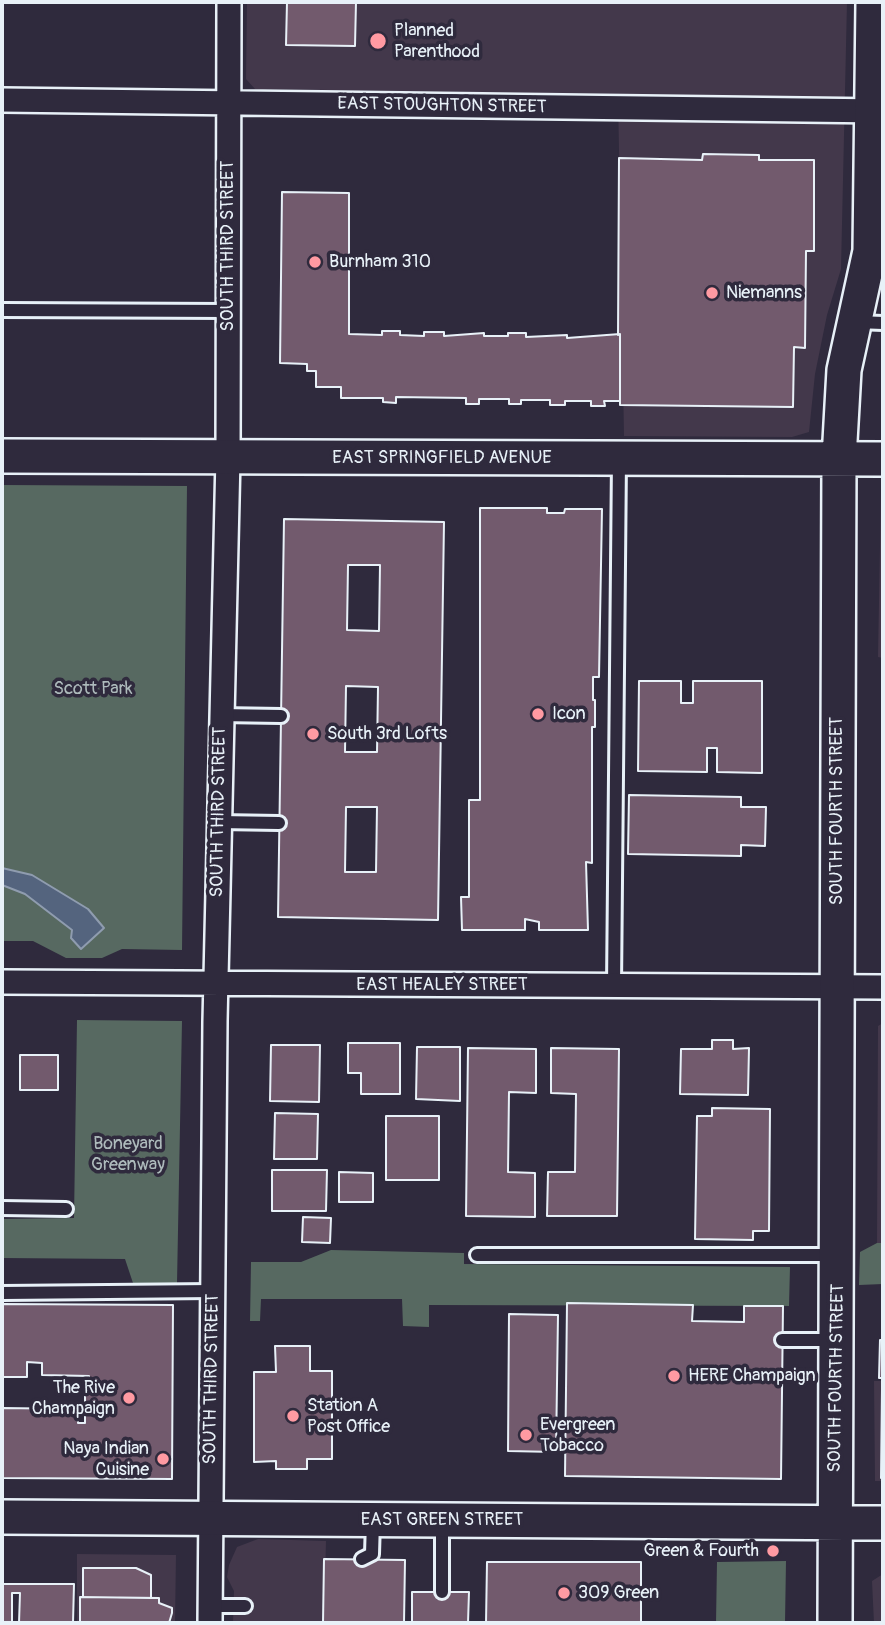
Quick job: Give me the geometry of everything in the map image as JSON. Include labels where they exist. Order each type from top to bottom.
[{"type":"street","name":"SOUTH THIRD STREET","points":[[210,1615],[220,715],[228,457],[229,2]]},
{"type":"street","name":"SOUTH FOURTH STREET","points":[[835,1623],[839,459],[845,370],[868,322],[877,111],[873,2]]},
{"type":"street","name":"EAST STOUGHTON STREET","points":[[2,100],[877,111]]},
{"type":"street","name":"EAST SPRINGFIELD AVENUE","points":[[2,456],[883,459]]},
{"type":"street","name":"EAST HEALEY STREET","points":[[2,982],[883,987]]},
{"type":"street","name":"EAST GREEN STREET","points":[[2,1517],[883,1522]]},
{"type":"lane","points":[[2,310],[228,311]]},
{"type":"lane","points":[[614,986],[622,834],[619,459]]},
{"type":"lane","points":[[220,715],[281,716]]},
{"type":"lane","points":[[219,822],[279,823]]},
{"type":"lane","points":[[2,1208],[66,1209]]},
{"type":"lane","points":[[477,1255],[838,1255]]},
{"type":"lane","points":[[2,1293],[213,1291]]},
{"type":"lane","points":[[782,1339],[838,1340]]},
{"type":"lane","points":[[362,1559],[372,1554],[373,1520]]},
{"type":"lane","points":[[442,1520],[442,1592]]},
{"type":"lane","points":[[210,1615],[245,1606]]},
{"type":"shaded area","points":[[247,2],[847,2],[841,269],[827,315],[815,374],[809,432],[792,437],[624,436],[618,94],[255,89],[246,79]]},
{"type":"shaded area","points":[[883,489],[883,658],[878,657]]},
{"type":"shaded area","points":[[883,1023],[883,1243],[877,1243],[878,1026]]},
{"type":"shaded area","points":[[874,1381],[883,1381],[883,1481],[875,1481]]},
{"type":"shaded area","points":[[258,1539],[326,1541],[324,1623],[233,1623],[234,1591],[227,1577],[229,1565],[237,1547]]},
{"type":"shaded area","points":[[77,1554],[176,1555],[175,1623],[77,1623]]},
{"type":"shaded area","points":[[883,1574],[883,1623],[874,1623],[872,1581]]},
{"type":"green space","name":"Scott Park","points":[[2,485],[187,486],[182,950],[122,949],[102,958],[66,958],[33,941],[2,941]]},
{"type":"green space","name":"Boneyard Greenway","points":[[77,1020],[182,1021],[177,1283],[133,1283],[125,1259],[2,1258],[2,1219],[74,1218]]},
{"type":"green space","points":[[877,1243],[883,1243],[883,1284],[859,1285],[860,1252]]},
{"type":"green space","points":[[331,1250],[464,1253],[464,1264],[790,1267],[789,1306],[429,1305],[429,1327],[403,1326],[402,1299],[261,1299],[260,1321],[250,1321],[251,1262],[301,1262]]},
{"type":"green space","points":[[786,1561],[785,1623],[716,1623],[717,1562]]},
{"type":"water","points":[[2,868],[32,875],[88,909],[104,928],[81,949],[71,938],[72,930],[25,894],[2,885]]},
{"type":"building","points":[[287,2],[356,2],[355,46],[286,45]]},
{"type":"building","name":"Niemanns","points":[[703,154],[759,155],[759,160],[814,160],[814,251],[806,251],[805,348],[794,347],[793,407],[620,405],[619,158],[702,160]]},
{"type":"building","name":"Burnham 310","points":[[282,192],[349,193],[349,334],[382,335],[382,331],[400,331],[400,335],[424,336],[424,332],[444,332],[444,336],[484,333],[484,336],[508,336],[508,333],[526,333],[526,337],[567,335],[567,338],[620,334],[620,401],[604,401],[605,406],[591,406],[591,401],[565,401],[565,405],[550,405],[550,400],[521,400],[521,404],[509,404],[509,399],[479,399],[479,404],[466,404],[466,398],[396,397],[396,403],[383,402],[383,398],[341,398],[341,387],[316,387],[316,371],[307,371],[307,364],[280,363]]},
{"type":"building","name":"Icon","points":[[480,508],[547,508],[547,513],[564,513],[565,509],[602,509],[599,677],[593,677],[595,727],[592,727],[592,863],[586,862],[588,930],[539,930],[539,922],[525,919],[525,930],[462,930],[461,897],[469,897],[469,800],[480,800]]},
{"type":"building","name":"South 3rd Lofts","points":[[284,519],[444,522],[438,920],[278,917]],"holes":[[[348,565],[380,565],[379,631],[347,630]],[[346,686],[378,687],[377,752],[345,752]],[[346,807],[377,807],[376,872],[345,872]]]},
{"type":"building","points":[[639,681],[681,681],[681,703],[693,703],[693,681],[762,681],[762,773],[717,772],[717,748],[707,748],[707,772],[638,771]]},
{"type":"building","points":[[629,795],[741,797],[741,807],[766,807],[765,846],[741,845],[741,856],[628,854]]},
{"type":"building","points":[[712,1040],[733,1040],[733,1049],[749,1048],[748,1095],[680,1094],[681,1049],[712,1049]]},
{"type":"building","points":[[348,1043],[400,1043],[400,1094],[361,1094],[361,1073],[348,1073]]},
{"type":"building","points":[[271,1045],[320,1045],[319,1102],[270,1101]]},
{"type":"building","points":[[417,1047],[460,1047],[460,1101],[416,1099]]},
{"type":"building","points":[[468,1048],[536,1049],[536,1093],[509,1092],[508,1172],[535,1173],[535,1217],[466,1216]]},
{"type":"building","points":[[551,1048],[619,1049],[617,1216],[547,1216],[548,1172],[575,1172],[576,1094],[551,1093]]},
{"type":"building","points":[[20,1055],[58,1055],[58,1090],[20,1090]]},
{"type":"building","points":[[712,1108],[770,1109],[769,1231],[753,1231],[753,1240],[695,1239],[697,1116],[712,1116]]},
{"type":"building","points":[[275,1113],[318,1114],[317,1159],[274,1159]]},
{"type":"building","points":[[386,1116],[439,1116],[439,1180],[386,1180]]},
{"type":"building","points":[[272,1170],[327,1170],[326,1211],[272,1211]]},
{"type":"building","points":[[339,1172],[373,1173],[373,1202],[339,1202]]},
{"type":"building","points":[[303,1217],[331,1218],[330,1243],[302,1242]]},
{"type":"building","name":"HERE Champaign","points":[[567,1303],[693,1305],[692,1321],[744,1322],[744,1306],[783,1306],[781,1479],[565,1476]]},
{"type":"building","name":"The Rive Champaign","points":[[2,1304],[173,1305],[172,1479],[2,1478],[2,1408],[78,1409],[78,1423],[85,1423],[85,1387],[89,1387],[89,1376],[42,1375],[42,1363],[27,1362],[27,1377],[2,1377]]},
{"type":"building","points":[[509,1314],[558,1315],[556,1452],[508,1451]]},
{"type":"building","points":[[880,1340],[883,1340],[883,1378],[879,1378]]},
{"type":"building","name":"Station A Post Office","points":[[275,1346],[310,1346],[310,1371],[332,1371],[332,1459],[307,1459],[307,1469],[276,1469],[276,1461],[254,1462],[254,1372],[276,1372]]},
{"type":"building","points":[[882,1389],[883,1478],[881,1478]]},
{"type":"building","points":[[324,1559],[405,1560],[404,1623],[323,1623]]},
{"type":"building","name":"309 Green","points":[[487,1562],[641,1562],[641,1623],[486,1623]]},
{"type":"building","points":[[83,1568],[136,1568],[151,1575],[151,1598],[83,1597]]},
{"type":"building","points":[[2,1584],[74,1584],[73,1623],[19,1623],[20,1593],[12,1593],[12,1623],[2,1623]]},
{"type":"building","points":[[412,1592],[469,1592],[468,1623],[412,1623]]},
{"type":"building","points":[[80,1597],[159,1598],[159,1603],[172,1608],[172,1613],[169,1623],[80,1623]]},
{"type":"place","name":"Planned Parenthood","points":[[378,41]]},
{"type":"place","name":"Burnham 310","points":[[315,262]]},
{"type":"place","name":"Niemanns","points":[[712,293]]},
{"type":"place","name":"Icon","points":[[538,714]]},
{"type":"place","name":"South 3rd Lofts","points":[[313,734]]},
{"type":"place","name":"HERE Champaign","points":[[674,1376]]},
{"type":"place","name":"The Rive Champaign","points":[[129,1398]]},
{"type":"place","name":"Station A Post Office","points":[[293,1416]]},
{"type":"place","name":"Evergreen Tobacco","points":[[526,1435]]},
{"type":"place","name":"Naya Indian Cuisine","points":[[163,1459]]},
{"type":"place","name":"Green & Fourth","points":[[773,1551]]},
{"type":"place","name":"309 Green","points":[[564,1593]]}]
